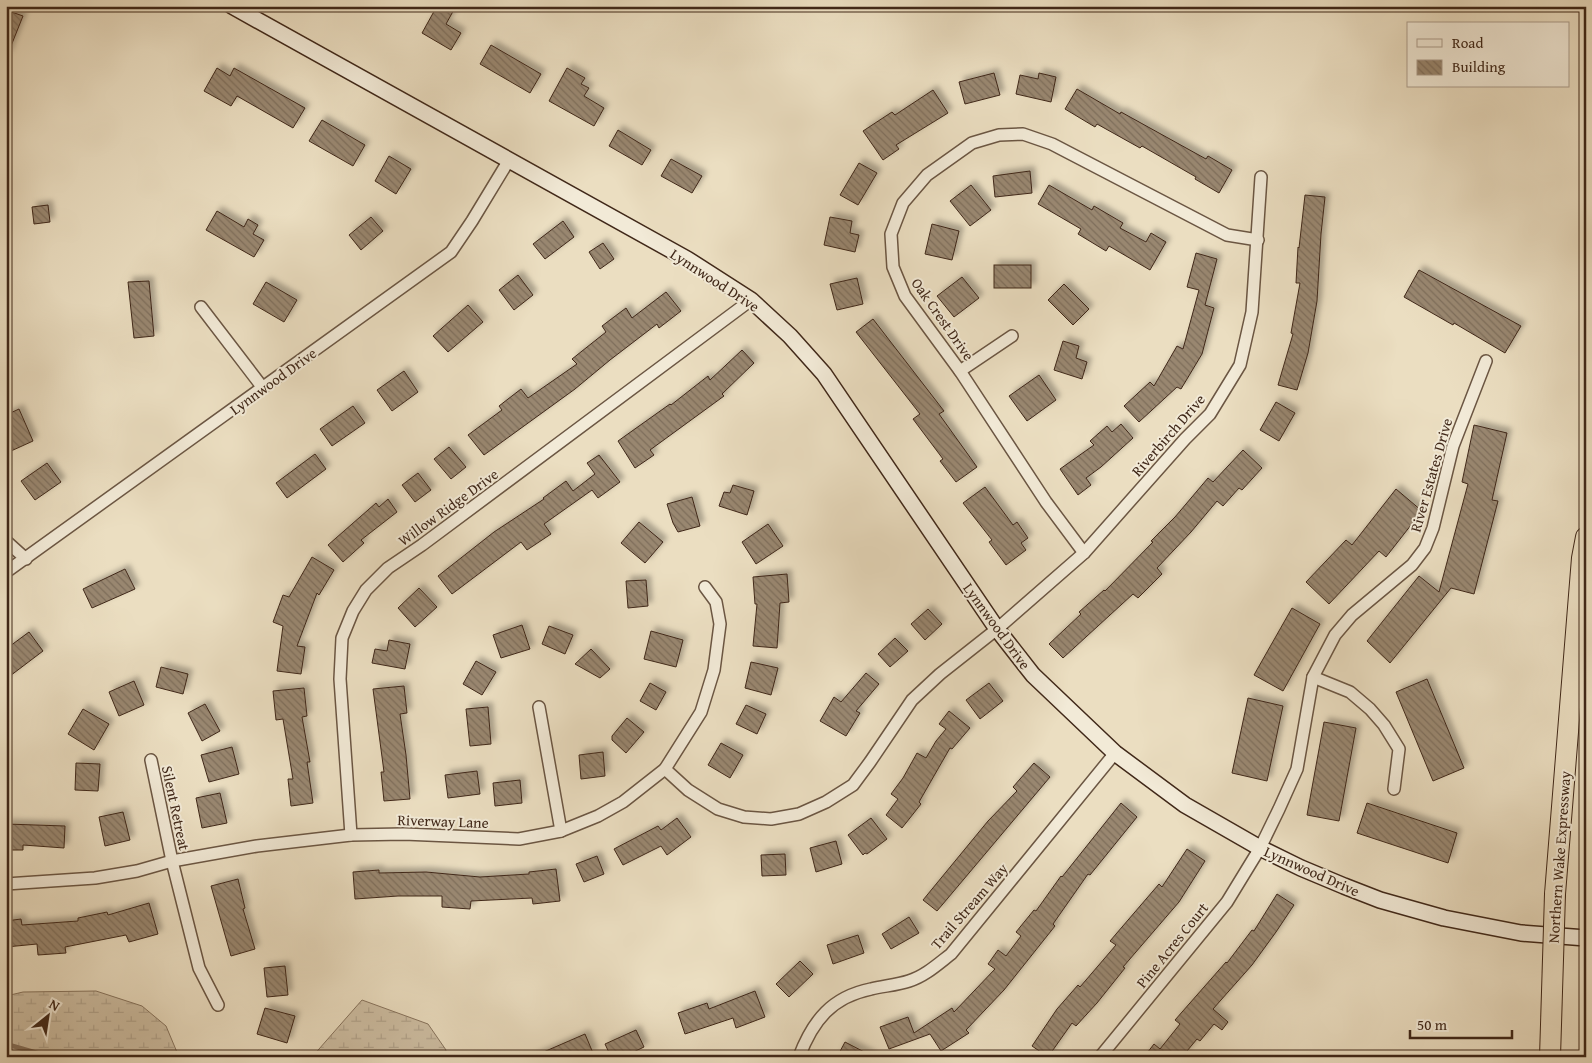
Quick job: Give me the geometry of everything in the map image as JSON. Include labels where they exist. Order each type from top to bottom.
[{"type":"highway","name":"Northern Wake Expressway","points":[[1550,1057],[1555,894],[1582,558],[1586,537]]},
{"type":"street","name":"Lynnwood Drive","points":[[232,6],[687,259],[751,300],[790,336],[824,374],[997,629],[1033,675],[1115,753],[1185,805],[1260,848],[1301,868],[1380,900],[1444,918],[1521,933],[1586,938]]},
{"type":"street","name":"Oak Crest Drive","points":[[1084,552],[1046,502],[960,371],[905,296],[893,267],[891,234],[903,203],[927,175],[972,142],[998,135],[1023,134],[1052,144],[1228,235],[1258,240]]},
{"type":"street","name":"Lynnwood Drive","points":[[6,572],[451,252],[509,160]]},
{"type":"street","name":"Riverbirch Drive","points":[[665,769],[688,790],[718,809],[744,817],[771,819],[800,814],[826,802],[853,785],[912,700],[940,674],[997,629],[1084,552],[1210,414],[1240,365],[1252,312],[1261,177]]},
{"type":"street","name":"Willow Ridge Drive","points":[[350,835],[340,679],[342,638],[353,611],[366,590],[388,568],[422,545],[751,300]]},
{"type":"street","points":[[201,307],[263,388]]},
{"type":"street","points":[[960,371],[1012,336]]},
{"type":"street","name":"River Estates Drive","points":[[1260,848],[1297,769],[1313,677],[1335,635],[1352,614],[1412,565],[1425,548],[1433,528],[1453,446],[1486,361]]},
{"type":"street","points":[[6,542],[26,559]]},
{"type":"street","name":"Riverway Lane","points":[[6,884],[95,878],[258,846],[350,835],[404,834],[519,839],[561,831],[598,816],[623,802],[665,769],[701,712],[714,670],[720,624],[716,602],[705,587]]},
{"type":"street","points":[[1313,677],[1350,692],[1384,725],[1399,750],[1394,789]]},
{"type":"street","points":[[538,708],[561,831]]},
{"type":"street","name":"Trail Stream Way","points":[[799,1057],[804,1043],[818,1020],[842,998],[868,989],[909,982],[927,973],[951,954],[1115,753]]},
{"type":"street","name":"Silent Retreat","points":[[151,760],[172,862],[200,968],[218,1005]]},
{"type":"street","name":"Pine Acres Court","points":[[1100,1057],[1227,902],[1260,848]]},
{"type":"green space","points":[[96,991],[142,1006],[166,1026],[179,1057],[6,1057],[6,996],[23,992]]},
{"type":"green space","points":[[362,1000],[428,1024],[446,1050],[444,1057],[312,1057]]},
{"type":"building","points":[[437,6],[456,6],[446,24],[461,33],[451,50],[422,33]]},
{"type":"building","points":[[6,10],[23,16],[7,56],[6,56]]},
{"type":"building","points":[[491,45],[541,74],[530,93],[480,64]]},
{"type":"building","points":[[217,68],[230,76],[234,68],[305,108],[293,128],[237,96],[231,106],[204,91]]},
{"type":"building","points":[[567,68],[585,78],[581,84],[589,88],[584,96],[604,108],[594,126],[549,101]]},
{"type":"building","points":[[994,73],[1000,95],[965,104],[959,82]]},
{"type":"building","points":[[1039,73],[1056,77],[1051,102],[1016,94],[1020,75],[1038,79]]},
{"type":"building","points":[[1077,89],[1206,159],[1208,156],[1232,170],[1219,193],[1195,179],[1196,177],[1142,146],[1140,148],[1097,124],[1095,127],[1065,109]]},
{"type":"building","points":[[933,90],[948,113],[896,145],[899,149],[883,160],[863,131],[892,112],[895,115]]},
{"type":"building","points":[[322,120],[365,145],[353,166],[309,141]]},
{"type":"building","points":[[618,130],[651,150],[642,165],[609,146]]},
{"type":"building","points":[[389,156],[411,169],[396,194],[375,181]]},
{"type":"building","points":[[671,159],[702,176],[692,193],[661,176]]},
{"type":"building","points":[[859,163],[877,173],[858,205],[840,195]]},
{"type":"building","points":[[1030,171],[1032,193],[995,197],[993,176]]},
{"type":"building","points":[[971,185],[991,210],[970,226],[950,201]]},
{"type":"building","points":[[1049,185],[1092,210],[1094,206],[1123,223],[1120,228],[1146,242],[1151,233],[1166,242],[1150,270],[1109,246],[1106,251],[1078,234],[1081,229],[1038,204]]},
{"type":"building","points":[[1305,195],[1325,197],[1317,301],[1308,353],[1297,390],[1278,385],[1293,334],[1291,333],[1300,283],[1296,283],[1298,247]]},
{"type":"building","points":[[48,205],[50,222],[34,224],[32,207]]},
{"type":"building","points":[[217,211],[244,227],[248,219],[258,225],[253,234],[264,240],[254,257],[206,230]]},
{"type":"building","points":[[371,217],[383,231],[361,250],[349,235]]},
{"type":"building","points":[[830,217],[852,221],[850,233],[859,235],[855,252],[824,245]]},
{"type":"building","points":[[563,221],[574,237],[545,259],[533,244]]},
{"type":"building","points":[[932,224],[959,231],[952,260],[925,254]]},
{"type":"building","points":[[603,243],[614,259],[600,269],[589,252]]},
{"type":"building","points":[[1196,253],[1217,259],[1205,305],[1214,308],[1202,354],[1181,389],[1177,387],[1139,422],[1124,406],[1150,382],[1154,386],[1177,346],[1183,349],[1199,290],[1187,287]]},
{"type":"building","points":[[994,265],[1031,265],[1031,288],[994,288]]},
{"type":"building","points":[[1419,270],[1521,326],[1505,353],[1454,323],[1453,325],[1404,297]]},
{"type":"building","points":[[518,275],[533,295],[514,310],[499,290]]},
{"type":"building","points":[[962,277],[979,298],[954,317],[937,296]]},
{"type":"building","points":[[857,278],[863,304],[837,310],[830,284]]},
{"type":"building","points":[[149,281],[154,336],[134,338],[128,282]]},
{"type":"building","points":[[266,282],[297,300],[284,322],[253,304]]},
{"type":"building","points":[[1064,284],[1089,309],[1073,325],[1048,300]]},
{"type":"building","points":[[666,292],[681,311],[659,328],[657,324],[575,389],[484,455],[468,435],[502,410],[499,406],[521,389],[528,398],[577,364],[572,359],[606,332],[602,326],[626,308],[632,318]]},
{"type":"building","points":[[468,305],[483,322],[448,352],[433,336]]},
{"type":"building","points":[[873,319],[944,411],[939,414],[977,467],[956,482],[940,461],[943,459],[913,419],[920,414],[856,332]]},
{"type":"building","points":[[1063,341],[1079,346],[1076,358],[1087,362],[1082,379],[1054,370]]},
{"type":"building","points":[[742,350],[754,363],[722,394],[724,396],[650,450],[654,455],[635,468],[618,441],[671,405],[708,376],[710,380]]},
{"type":"building","points":[[404,371],[418,392],[392,411],[377,390]]},
{"type":"building","points":[[1039,375],[1056,400],[1027,421],[1009,396]]},
{"type":"building","points":[[1276,402],[1295,413],[1279,441],[1260,430]]},
{"type":"building","points":[[353,406],[365,423],[332,446],[320,429]]},
{"type":"building","points":[[19,409],[33,441],[11,451],[6,440],[6,415]]},
{"type":"building","points":[[1121,424],[1133,438],[1086,478],[1091,485],[1078,495],[1060,469],[1094,445],[1090,441],[1107,426],[1112,432]]},
{"type":"building","points":[[1474,425],[1507,433],[1492,500],[1498,501],[1474,594],[1451,588],[1390,663],[1367,641],[1419,576],[1439,592],[1468,484],[1462,482]]},
{"type":"building","points":[[449,447],[466,467],[451,479],[434,459]]},
{"type":"building","points":[[1243,450],[1262,468],[1242,490],[1239,488],[1223,506],[1217,501],[1157,568],[1162,574],[1138,598],[1133,594],[1063,658],[1049,644],[1081,614],[1079,612],[1105,591],[1153,542],[1151,541],[1175,517],[1208,478],[1213,482]]},
{"type":"building","points":[[315,454],[326,469],[287,498],[276,483]]},
{"type":"building","points":[[599,455],[620,482],[598,498],[592,490],[544,524],[551,534],[527,550],[521,542],[452,594],[438,576],[494,532],[544,499],[566,481],[573,491],[595,474],[587,463]]},
{"type":"building","points":[[47,463],[61,482],[35,500],[21,481]]},
{"type":"building","points":[[418,473],[431,490],[415,502],[402,485]]},
{"type":"building","points":[[733,485],[754,491],[747,515],[719,506],[724,492],[730,493]]},
{"type":"building","points":[[985,487],[1013,525],[1017,522],[1028,538],[1021,543],[1026,550],[1006,565],[989,542],[992,540],[963,503]]},
{"type":"building","points":[[1396,489],[1422,511],[1386,557],[1379,551],[1329,604],[1306,582],[1346,540],[1352,545]]},
{"type":"building","points":[[692,497],[700,526],[678,532],[667,504]]},
{"type":"building","points":[[388,499],[397,512],[361,540],[364,543],[343,562],[328,545],[376,503],[379,507]]},
{"type":"building","points":[[639,522],[663,542],[645,563],[621,543]]},
{"type":"building","points":[[768,524],[783,546],[756,564],[742,542]]},
{"type":"building","points":[[312,557],[334,570],[319,595],[317,593],[297,646],[305,647],[301,674],[277,671],[283,626],[273,622],[283,595],[289,597]]},
{"type":"building","points":[[125,569],[135,589],[92,608],[83,589]]},
{"type":"building","points":[[787,574],[789,602],[780,603],[777,648],[753,646],[757,604],[755,604],[753,577]]},
{"type":"building","points":[[646,580],[648,606],[628,608],[626,581]]},
{"type":"building","points":[[419,588],[437,607],[415,627],[398,608]]},
{"type":"building","points":[[1292,608],[1320,624],[1283,691],[1254,675]]},
{"type":"building","points":[[928,609],[942,624],[925,640],[911,624]]},
{"type":"building","points":[[522,625],[530,649],[501,658],[493,635]]},
{"type":"building","points":[[549,626],[573,635],[565,654],[542,644]]},
{"type":"building","points":[[651,631],[683,640],[676,667],[644,659]]},
{"type":"building","points":[[29,632],[43,651],[6,679],[6,649]]},
{"type":"building","points":[[895,638],[908,651],[890,667],[878,654]]},
{"type":"building","points":[[389,640],[410,644],[405,669],[372,663],[375,649],[387,651]]},
{"type":"building","points":[[591,649],[610,669],[600,678],[575,664]]},
{"type":"building","points":[[476,661],[496,672],[482,695],[463,684]]},
{"type":"building","points":[[751,662],[778,668],[771,695],[745,688]]},
{"type":"building","points":[[161,667],[188,674],[183,694],[156,687]]},
{"type":"building","points":[[866,673],[879,684],[856,711],[860,713],[846,736],[820,721],[834,697],[841,702]]},
{"type":"building","points":[[1427,679],[1464,768],[1433,781],[1396,692]]},
{"type":"building","points":[[134,681],[144,705],[119,716],[109,692]]},
{"type":"building","points":[[650,683],[666,692],[656,710],[640,701]]},
{"type":"building","points":[[989,683],[1003,701],[980,719],[966,700]]},
{"type":"building","points":[[404,686],[407,713],[400,714],[410,799],[384,801],[381,772],[384,772],[373,689]]},
{"type":"building","points":[[304,688],[307,716],[302,717],[310,762],[307,762],[313,803],[291,806],[288,779],[293,779],[283,719],[276,720],[273,691]]},
{"type":"building","points":[[1248,698],[1283,706],[1267,781],[1232,773]]},
{"type":"building","points":[[205,704],[220,731],[202,741],[188,713]]},
{"type":"building","points":[[746,705],[766,714],[757,734],[736,724]]},
{"type":"building","points":[[488,707],[491,744],[470,746],[466,709]]},
{"type":"building","points":[[83,709],[109,724],[94,750],[68,734]]},
{"type":"building","points":[[949,711],[970,728],[952,749],[950,748],[919,802],[921,804],[902,828],[886,815],[898,799],[891,794],[903,778],[917,753],[926,758],[946,729],[939,724]]},
{"type":"building","points":[[627,718],[644,732],[626,753],[612,740],[612,736]]},
{"type":"building","points":[[1324,722],[1356,728],[1339,821],[1307,815]]},
{"type":"building","points":[[721,743],[743,755],[730,778],[708,765]]},
{"type":"building","points":[[232,747],[239,774],[209,782],[201,755]]},
{"type":"building","points":[[603,752],[605,776],[581,779],[579,755]]},
{"type":"building","points":[[76,763],[100,764],[98,791],[75,790]]},
{"type":"building","points":[[1034,763],[1050,777],[937,911],[923,900],[988,821],[1017,791],[1013,787]]},
{"type":"building","points":[[477,771],[480,794],[448,798],[445,775]]},
{"type":"building","points":[[520,780],[522,803],[495,806],[493,783]]},
{"type":"building","points":[[220,793],[227,823],[202,828],[196,798]]},
{"type":"building","points":[[1121,803],[1137,817],[1090,875],[1088,874],[1053,924],[1055,926],[1004,990],[966,1030],[969,1033],[941,1051],[930,1034],[889,1049],[880,1027],[908,1017],[914,1033],[952,1008],[954,1012],[995,969],[988,964],[998,950],[1006,956],[1021,936],[1016,932],[1034,910],[1036,911],[1061,876]]},
{"type":"building","points":[[1367,803],[1457,833],[1448,863],[1357,833]]},
{"type":"building","points":[[123,812],[130,840],[105,846],[99,817]]},
{"type":"building","points":[[677,818],[691,837],[667,855],[661,846],[623,865],[614,849],[658,826],[661,830]]},
{"type":"building","points":[[871,818],[887,839],[863,855],[848,835]]},
{"type":"building","points":[[6,824],[65,826],[64,848],[23,845],[23,850],[6,850]]},
{"type":"building","points":[[836,841],[842,864],[816,872],[810,848]]},
{"type":"building","points":[[1187,849],[1205,861],[1179,902],[1123,967],[1125,968],[1097,1003],[1076,1026],[1072,1023],[1048,1057],[1032,1046],[1057,1009],[1078,985],[1080,987],[1116,945],[1110,941],[1159,884],[1162,887]]},
{"type":"building","points":[[785,854],[786,875],[762,876],[761,855]]},
{"type":"building","points":[[597,856],[604,874],[584,882],[576,864]]},
{"type":"building","points":[[556,869],[560,901],[533,904],[532,898],[471,901],[470,909],[442,907],[442,896],[398,896],[355,899],[353,872],[379,870],[379,873],[426,872],[480,877],[529,874],[529,872]]},
{"type":"building","points":[[238,879],[245,908],[243,909],[255,949],[231,956],[211,886]]},
{"type":"building","points":[[1277,894],[1294,905],[1252,965],[1213,1009],[1228,1022],[1222,1030],[1214,1024],[1200,1041],[1197,1039],[1182,1057],[1144,1057],[1154,1044],[1160,1049],[1180,1024],[1175,1020],[1227,963],[1252,930],[1254,931]]},
{"type":"building","points":[[149,903],[158,934],[129,942],[126,935],[65,947],[66,953],[38,955],[37,944],[6,947],[6,921],[21,919],[22,925],[78,921],[78,918],[107,912],[108,915]]},
{"type":"building","points":[[909,917],[919,933],[891,949],[882,934]]},
{"type":"building","points":[[858,935],[864,953],[833,964],[827,945]]},
{"type":"building","points":[[800,961],[813,974],[789,997],[776,984]]},
{"type":"building","points":[[285,966],[288,995],[267,997],[264,968]]},
{"type":"building","points":[[755,991],[765,1017],[736,1028],[733,1018],[685,1034],[678,1013],[707,1003],[709,1009]]},
{"type":"building","points":[[265,1008],[295,1016],[287,1043],[257,1034]]},
{"type":"building","points":[[636,1030],[644,1047],[623,1057],[611,1057],[605,1044]]},
{"type":"building","points":[[585,1034],[593,1053],[585,1057],[532,1057]]},
{"type":"building","points":[[845,1042],[874,1057],[837,1057]]},
{"type":"waterway","points":[[6,1044],[51,1057]]}]
